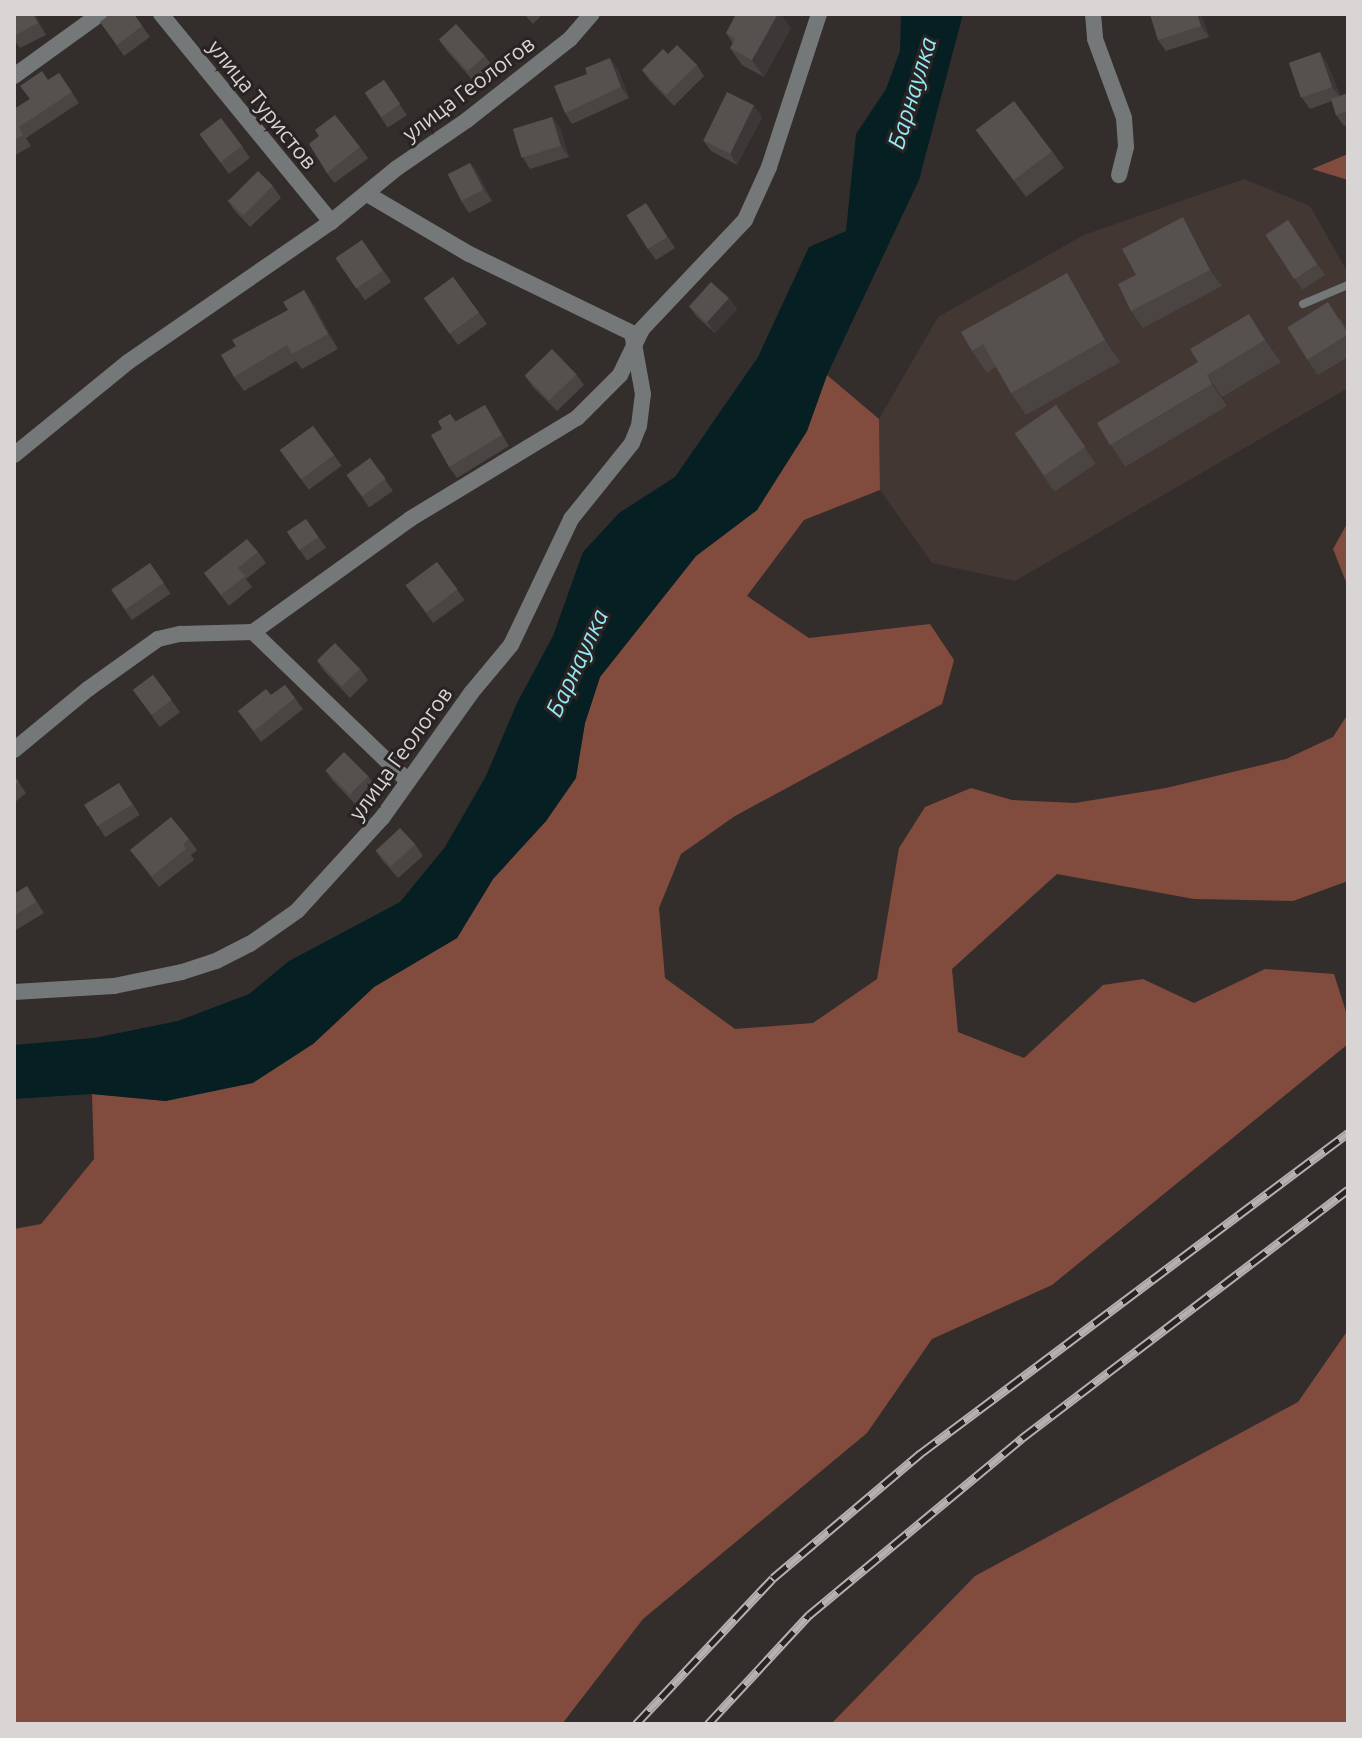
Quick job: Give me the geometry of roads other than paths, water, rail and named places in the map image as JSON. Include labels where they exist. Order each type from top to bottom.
[{"type":"street","points":[[14,76],[100,14]]},
{"type":"street","name":"улица Туристов","points":[[161,14],[331,222]]},
{"type":"street","name":"улица Геологов","points":[[14,455],[128,362],[369,195],[397,168],[467,120],[570,39],[592,14]]},
{"type":"street","points":[[14,750],[88,689],[158,639],[180,634],[253,632],[410,519],[577,418],[620,375],[642,329],[745,220],[769,167],[819,14]]},
{"type":"street","points":[[1093,14],[1095,39],[1124,118],[1126,147],[1119,175]]},
{"type":"street","points":[[369,195],[469,254],[621,324],[632,333],[637,345]]},
{"type":"street","name":"улица Геологов","points":[[14,992],[114,986],[182,972],[216,961],[250,944],[297,911],[346,862],[471,693],[511,645],[571,519],[632,443],[639,426],[643,394],[637,345]]},
{"type":"street","points":[[253,632],[407,780]]},
{"type":"lane","points":[[1303,304],[1348,285]]},
{"type":"water","name":"Барнаулка","points":[[901,14],[963,14],[919,180],[827,375],[807,431],[757,510],[696,556],[600,677],[585,723],[576,778],[546,821],[493,879],[457,938],[374,987],[313,1044],[253,1083],[166,1101],[92,1094],[14,1099],[14,1045],[94,1038],[178,1021],[249,994],[289,961],[400,902],[445,847],[486,776],[517,703],[553,636],[583,552],[619,513],[675,477],[758,357],[809,247],[846,231],[856,134],[886,89],[900,51]]},
{"type":"railway","points":[[636,1724],[773,1578],[921,1453],[1348,1133]]},
{"type":"railway","points":[[708,1724],[809,1615],[1022,1438],[1348,1190]]}]
